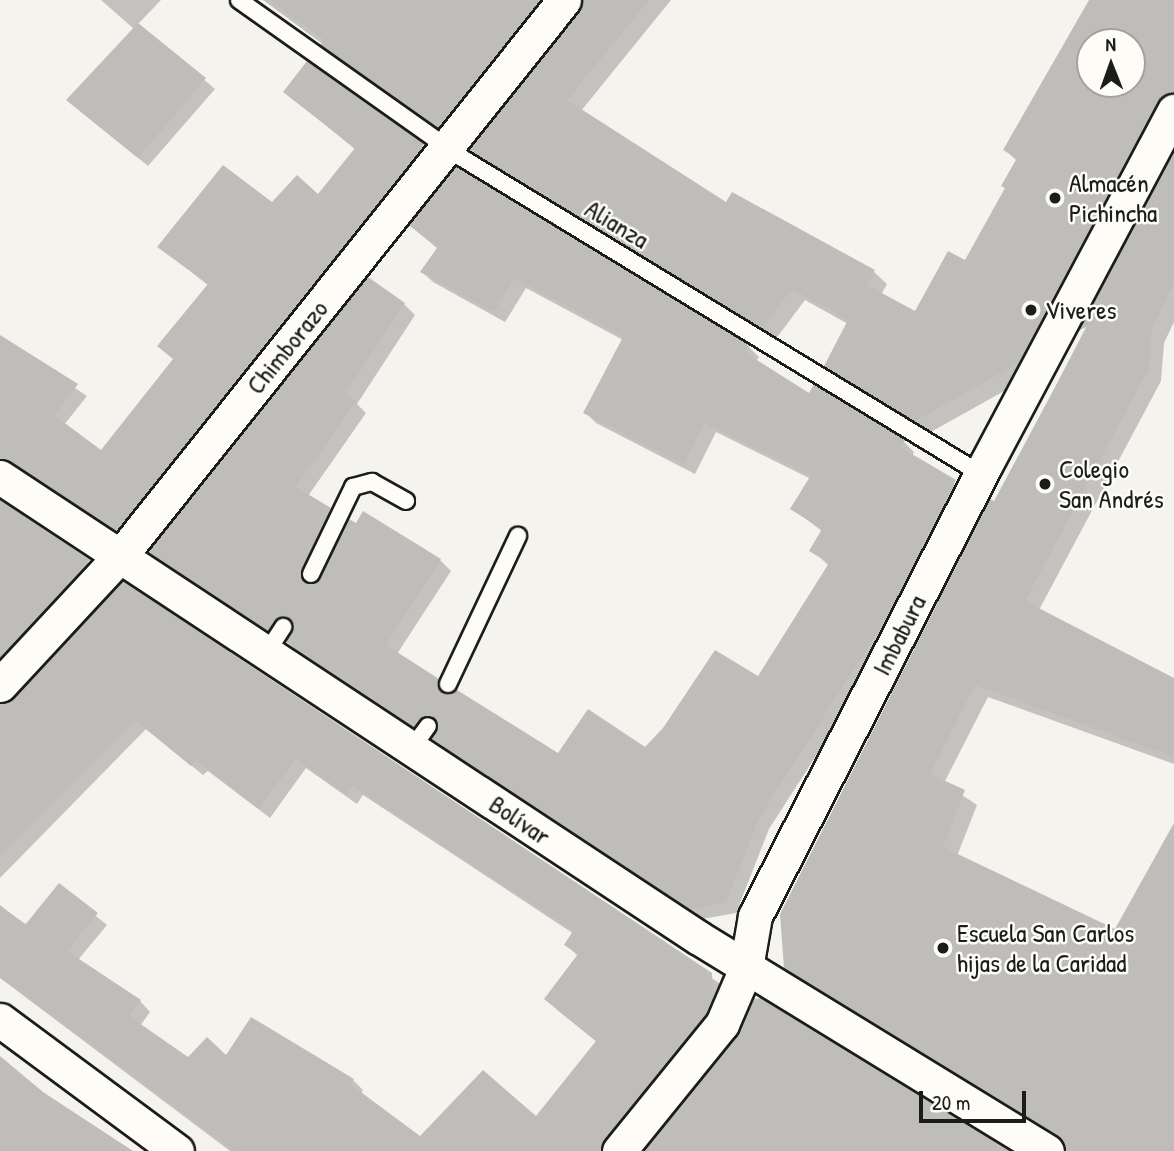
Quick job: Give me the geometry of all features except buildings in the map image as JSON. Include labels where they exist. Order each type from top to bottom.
[{"type":"street","name":"Chimborazo","points":[[0,685],[121,555],[564,0]]},
{"type":"street","name":"Imbabura","points":[[619,1151],[722,1024],[746,968],[755,916],[981,474],[1174,111]]},
{"type":"street","name":"Bolívar","points":[[0,477],[121,555],[275,640],[420,737],[746,968],[1047,1151]]},
{"type":"street","points":[[0,1020],[177,1151]]},
{"type":"lane","name":"Alianza","points":[[239,0],[447,148],[981,474]]},
{"type":"lane","points":[[311,574],[353,487],[372,482],[406,501]]},
{"type":"lane","points":[[448,684],[518,536]]},
{"type":"place","name":"Almacén Pichincha","points":[[1055,198]]},
{"type":"place","name":"Viveres","points":[[1031,310]]},
{"type":"place","name":"Colegio San Andrés","points":[[1045,484]]},
{"type":"place","name":"Escuela San Carlos hijas de la Caridad","points":[[943,948]]}]
